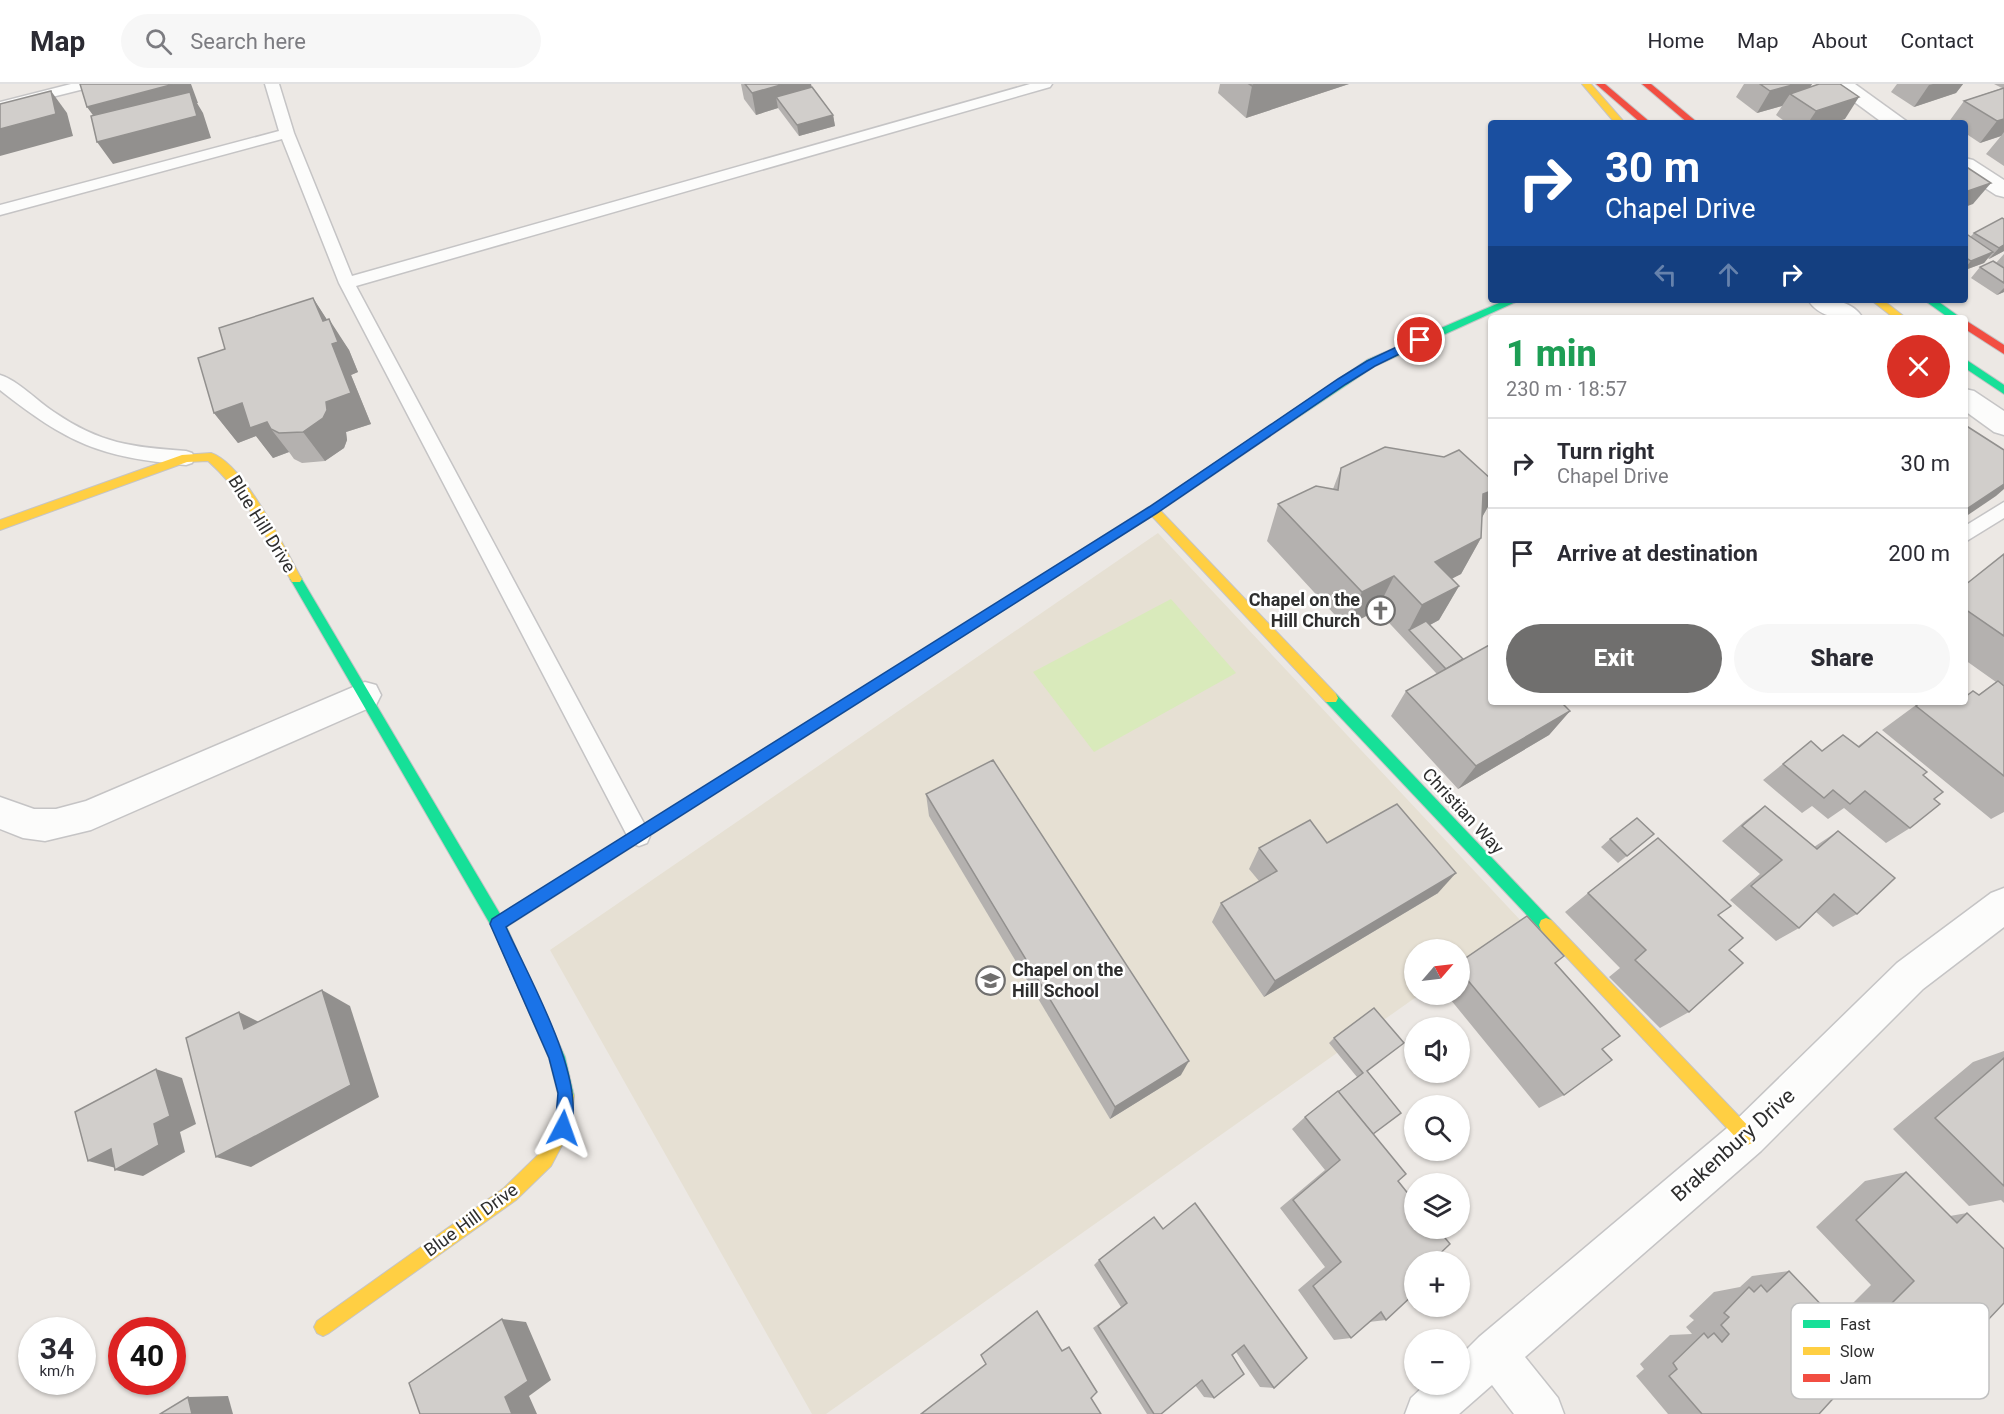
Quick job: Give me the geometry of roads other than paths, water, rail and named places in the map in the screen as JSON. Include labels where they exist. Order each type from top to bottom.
[{"type":"main road","points":[[1586,84],[1617,120]]},
{"type":"main road","points":[[1600,84],[1642,120]]},
{"type":"main road","points":[[1646,84],[1689,120]]},
{"type":"main road","points":[[498,924],[1153,510],[1371,363],[1508,303]]},
{"type":"main road","points":[[1880,303],[1897,315]]},
{"type":"main road","points":[[1934,303],[1952,315]]},
{"type":"main road","points":[[1968,326],[2004,350]]},
{"type":"main road","points":[[1968,365],[2004,390]]},
{"type":"main road","name":"Blue Hill Drive","points":[[0,525],[186,458],[211,457],[234,477],[365,695],[498,924],[557,1057],[566,1093],[563,1128],[545,1160],[510,1194],[323,1327]]},
{"type":"main road","name":"Christian Way","points":[[1153,510],[1747,1137]]},
{"type":"street","points":[[1841,84],[1894,120]]},
{"type":"street","points":[[1968,167],[2004,190]]},
{"type":"street","points":[[1826,303],[1845,315]]},
{"type":"street","points":[[1968,400],[2004,425]]},
{"type":"street","points":[[0,812],[16,823],[50,827],[91,815],[365,695]]},
{"type":"street","name":"Brakenbury Drive","points":[[1470,1374],[1747,1137],[1910,976],[2004,905]]},
{"type":"street","points":[[1494,1352],[1542,1414]]},
{"type":"street","name":"Brakenbury Drive","points":[[1427,1414],[1447,1395]]},
{"type":"lane","points":[[0,106],[87,84]]},
{"type":"lane","points":[[272,84],[287,133],[347,283],[639,836]]},
{"type":"lane","points":[[347,283],[1045,84]]},
{"type":"lane","points":[[0,210],[287,133]]},
{"type":"lane","points":[[0,381],[42,413],[91,442],[128,452],[186,458]]},
{"type":"lane","points":[[1968,533],[2004,509]]},
{"type":"place","name":"Chapel on the Hill Church","points":[[1381,610]]},
{"type":"place","name":"Chapel on the Hill School","points":[[991,980]]}]
